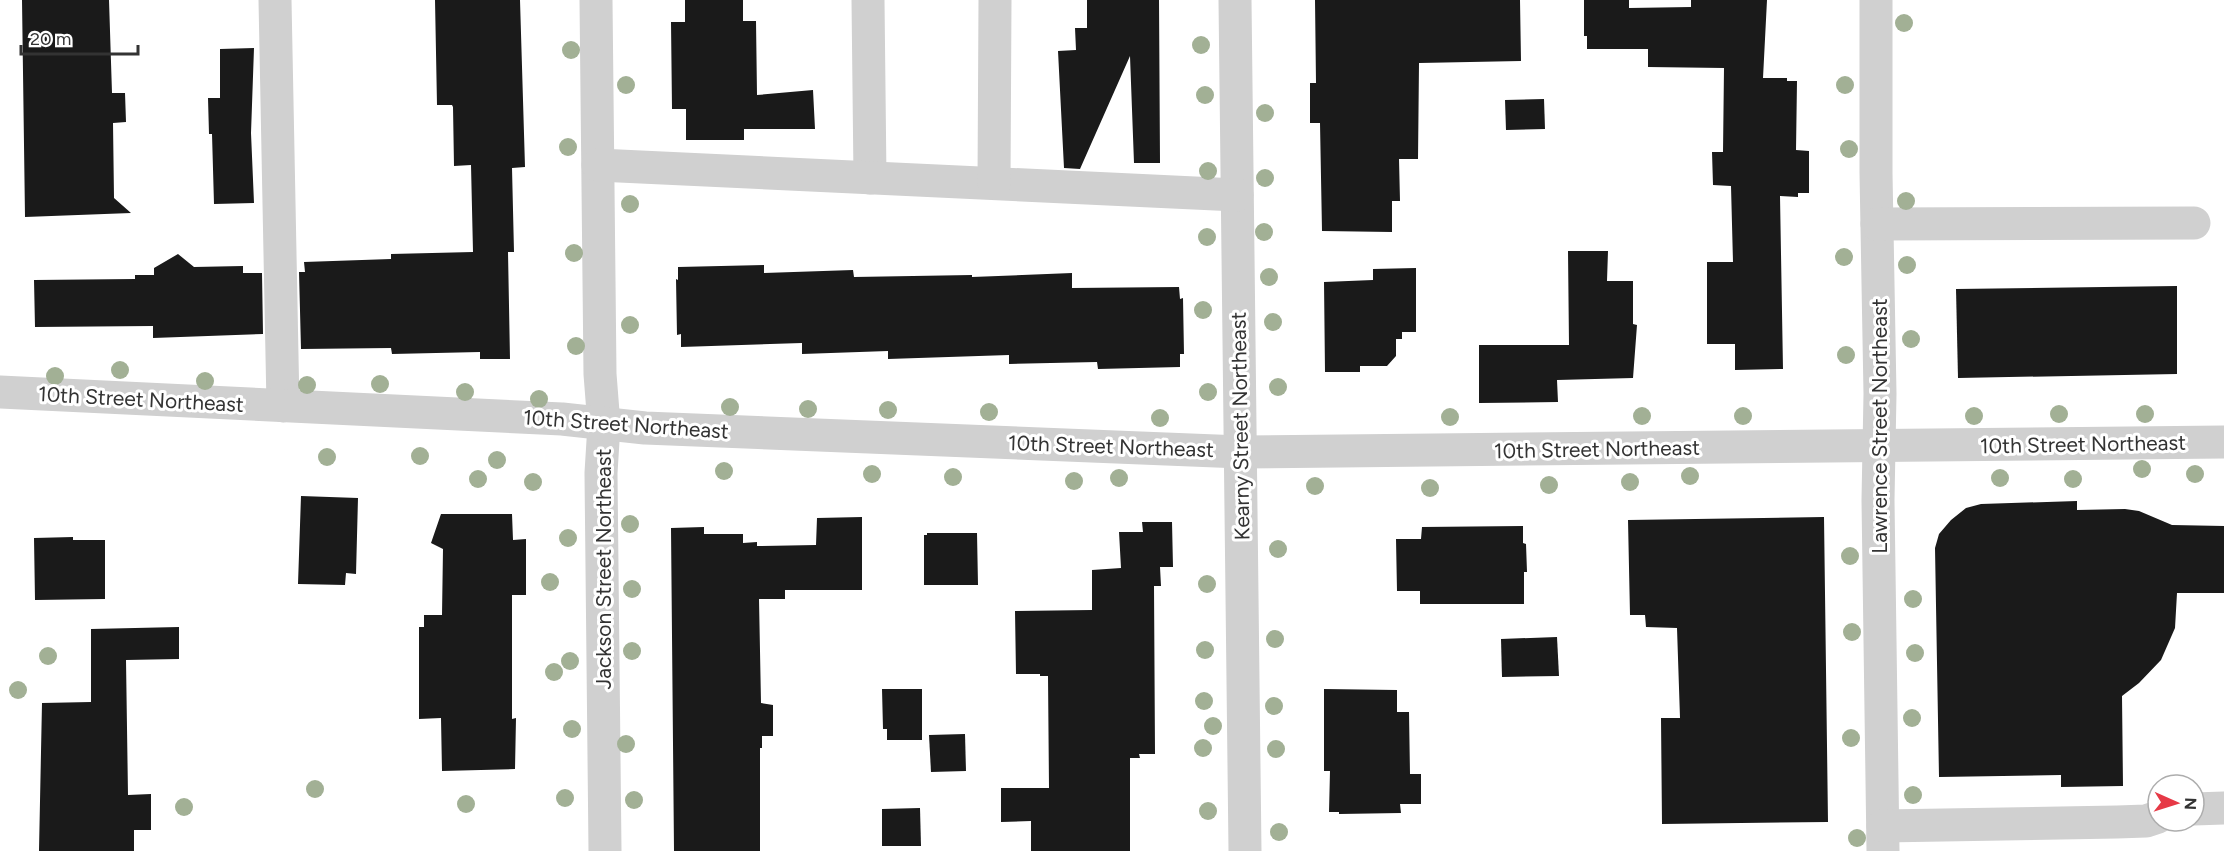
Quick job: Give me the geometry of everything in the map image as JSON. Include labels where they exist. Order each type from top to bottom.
[{"type":"street","points":[[275,0],[283,406]]},
{"type":"street","name":"Jackson Street Northeast","points":[[596,0],[600,374],[604,425],[601,473],[605,851]]},
{"type":"street","points":[[867,0],[870,178]]},
{"type":"street","points":[[994,183],[995,0]]},
{"type":"street","name":"Kearny Street Northeast","points":[[1235,0],[1245,851]]},
{"type":"street","name":"Lawrence Street Northeast","points":[[1876,0],[1883,838]]},
{"type":"street","points":[[598,165],[1237,195]]},
{"type":"street","points":[[1877,224],[2194,224]]},
{"type":"street","name":"10th Street Northeast","points":[[0,392],[562,419],[604,425],[1241,452],[2224,442]]},
{"type":"street","points":[[2206,809],[2224,808]]},
{"type":"street","points":[[1883,838],[2146,821]]},
{"type":"building","points":[[22,0],[109,0],[112,93],[125,93],[126,122],[113,123],[114,198],[131,213],[25,217]]},
{"type":"building","points":[[435,0],[520,0],[525,167],[512,168],[514,252],[508,252],[510,359],[480,359],[480,352],[392,354],[391,348],[301,349],[299,272],[305,272],[304,262],[391,259],[391,254],[473,252],[471,165],[454,166],[453,107],[452,105],[437,105]]},
{"type":"building","points":[[685,0],[743,0],[743,21],[756,21],[757,95],[813,90],[815,129],[744,129],[744,140],[686,140],[686,109],[672,109],[671,22],[685,22]]},
{"type":"building","points":[[1087,0],[1159,0],[1160,163],[1134,163],[1130,56],[1080,169],[1064,168],[1058,51],[1076,50],[1075,28],[1087,28]]},
{"type":"building","points":[[1315,0],[1520,0],[1521,61],[1419,63],[1418,159],[1399,159],[1400,201],[1392,201],[1392,232],[1322,231],[1320,123],[1310,123],[1310,83],[1316,83]]},
{"type":"building","points":[[1584,0],[1629,0],[1629,8],[1691,7],[1691,0],[1767,0],[1763,78],[1787,78],[1787,81],[1797,81],[1796,150],[1809,151],[1809,193],[1798,193],[1798,197],[1780,196],[1783,369],[1735,370],[1735,344],[1707,344],[1707,262],[1733,262],[1731,186],[1713,185],[1712,152],[1723,152],[1724,68],[1648,67],[1648,49],[1587,49],[1587,36],[1584,36]]},
{"type":"building","points":[[254,48],[251,133],[254,203],[214,204],[212,134],[209,134],[208,98],[220,98],[220,49]]},
{"type":"building","points":[[1544,99],[1545,129],[1506,130],[1505,100]]},
{"type":"building","points":[[1568,251],[1608,251],[1607,281],[1633,281],[1633,324],[1637,325],[1633,378],[1557,380],[1558,402],[1479,403],[1479,345],[1569,345]]},
{"type":"building","points":[[178,254],[194,267],[243,266],[243,273],[262,273],[263,334],[153,338],[153,326],[35,327],[34,280],[135,279],[135,275],[154,275],[154,268]]},
{"type":"building","points":[[764,265],[764,273],[853,270],[854,277],[972,275],[972,277],[1072,273],[1072,288],[1179,287],[1180,299],[1183,298],[1184,354],[1180,354],[1180,367],[1098,369],[1097,362],[1009,364],[1009,355],[888,359],[888,351],[802,354],[802,343],[681,347],[681,334],[677,335],[676,279],[678,280],[678,267]]},
{"type":"building","points":[[1416,268],[1416,332],[1402,332],[1402,339],[1396,339],[1396,356],[1387,366],[1360,366],[1360,372],[1325,372],[1324,282],[1373,280],[1373,269]]},
{"type":"building","points":[[2177,286],[2177,374],[1958,378],[1956,289]]},
{"type":"building","points":[[301,496],[358,498],[356,574],[346,573],[345,585],[298,584]]},
{"type":"building","points":[[2077,501],[2077,510],[2125,509],[2139,511],[2172,525],[2224,526],[2224,593],[2177,593],[2175,628],[2161,660],[2139,683],[2122,696],[2123,786],[2061,787],[2061,775],[1939,777],[1935,548],[1939,534],[1966,508],[1981,504]]},
{"type":"building","points":[[441,514],[512,514],[513,540],[526,539],[526,595],[512,595],[512,719],[516,718],[515,769],[442,771],[441,718],[419,719],[419,627],[424,627],[424,615],[442,615],[443,549],[431,543]]},
{"type":"building","points":[[862,517],[862,590],[785,590],[785,599],[759,599],[761,703],[773,705],[773,736],[762,736],[762,748],[760,748],[760,851],[674,851],[671,528],[704,527],[704,534],[743,534],[743,543],[757,542],[757,546],[816,545],[817,518]]},
{"type":"building","points":[[1824,517],[1828,822],[1662,824],[1661,718],[1680,718],[1677,628],[1646,627],[1645,615],[1630,615],[1628,520]]},
{"type":"building","points":[[1142,522],[1172,522],[1173,567],[1160,567],[1161,586],[1154,586],[1155,754],[1139,754],[1140,758],[1130,758],[1130,851],[1031,851],[1031,821],[1001,822],[1001,788],[1049,788],[1048,676],[1016,674],[1015,611],[1092,610],[1092,570],[1121,568],[1119,532],[1143,532]]},
{"type":"building","points":[[1523,526],[1527,572],[1524,572],[1524,604],[1420,604],[1420,591],[1397,591],[1396,539],[1421,539],[1422,527]]},
{"type":"building","points":[[927,533],[977,533],[978,585],[924,585],[924,535]]},
{"type":"building","points":[[73,537],[73,540],[105,540],[105,599],[35,600],[34,538]]},
{"type":"building","points":[[179,627],[179,659],[126,660],[128,795],[151,794],[151,830],[134,830],[134,851],[39,851],[42,703],[91,702],[91,629]]},
{"type":"building","points":[[1557,637],[1559,676],[1502,677],[1501,639]]},
{"type":"building","points":[[882,689],[922,689],[922,740],[887,740],[887,729],[883,729]]},
{"type":"building","points":[[1324,689],[1397,690],[1397,712],[1409,712],[1410,774],[1421,774],[1421,804],[1400,804],[1401,813],[1339,814],[1339,812],[1329,812],[1330,771],[1324,771]]},
{"type":"building","points":[[965,734],[966,771],[931,772],[929,735]]},
{"type":"building","points":[[920,808],[921,846],[882,846],[882,809]]}]
